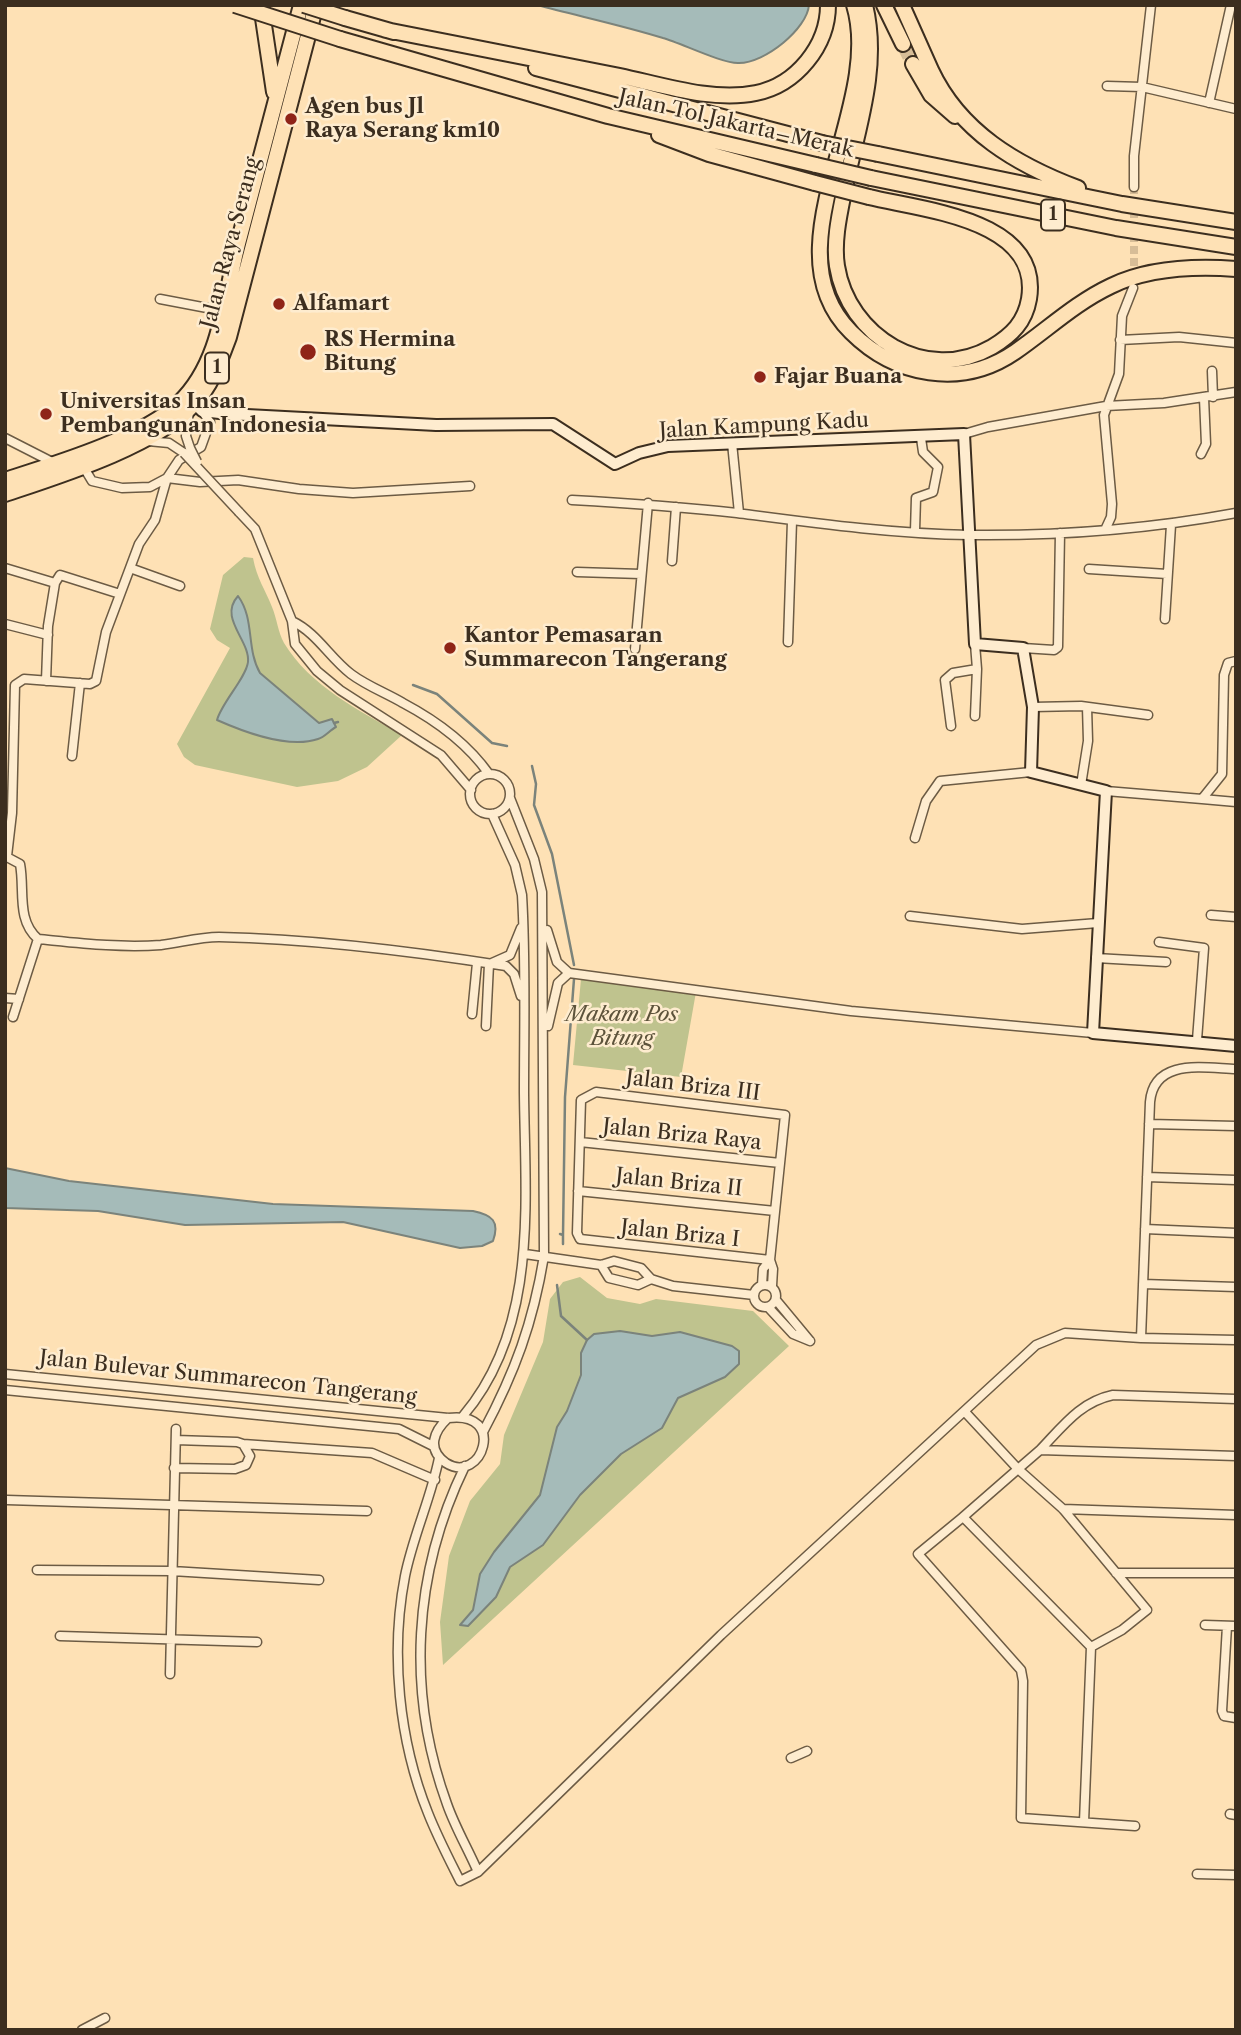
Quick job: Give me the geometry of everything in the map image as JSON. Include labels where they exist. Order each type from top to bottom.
[{"type":"highway","name":"Jalan Tol Jakarta–Merak","points":[[234,5],[340,39],[608,116],[871,178],[1116,228],[1236,247]]},
{"type":"highway","points":[[261,5],[275,104]]},
{"type":"highway","name":"Jalan Tol Jakarta–Merak","points":[[303,5],[386,30],[822,143],[1122,204],[1236,222]]},
{"type":"highway","name":"Jalan Raya Serang","points":[[5,494],[83,466],[137,442],[175,421],[193,405],[214,375],[229,337],[278,122],[275,104],[303,5]]},
{"type":"highway","name":"Jalan Raya Serang","points":[[193,405],[212,351],[278,122],[316,5]]},
{"type":"highway","points":[[386,30],[679,88],[732,95],[757,93],[777,86],[798,70],[822,37],[828,5]]},
{"type":"highway","points":[[854,5],[860,26],[860,63],[853,107],[823,214],[819,256],[827,293],[846,327],[862,343],[901,367],[936,374],[964,372],[986,367],[1013,353],[1081,302],[1113,285],[1146,274],[1187,268],[1236,269]]},
{"type":"highway","points":[[608,116],[709,154],[815,183],[869,197],[973,222],[1009,240],[1023,259],[1028,275],[1030,292],[1027,311],[1006,339],[982,352],[963,358],[924,358],[884,343],[860,321],[844,295],[836,265],[836,244],[840,208],[871,64],[870,27],[865,5]]},
{"type":"highway","points":[[884,5],[902,44]]},
{"type":"highway","points":[[902,5],[931,71],[971,128]]},
{"type":"highway","points":[[913,64],[931,95],[1012,160],[1122,204]]},
{"type":"highway","name":"Jalan Raya Serang","points":[[5,480],[56,464],[138,429],[172,409],[193,405]]},
{"type":"street","points":[[1134,187],[1134,156],[1151,5]]},
{"type":"street","points":[[1209,103],[1231,5]]},
{"type":"street","points":[[1107,86],[1142,87],[1236,109]]},
{"type":"street","points":[[1105,530],[1112,511],[1104,415],[1119,374],[1122,316],[1133,288]]},
{"type":"street","points":[[160,299],[223,311]]},
{"type":"street","points":[[1121,340],[1179,337],[1236,344]]},
{"type":"street","points":[[1201,454],[1206,444],[1212,371]]},
{"type":"street","name":"Jalan Kampung Kadu","points":[[193,405],[436,425],[553,424],[606,461],[668,446],[921,438],[964,434],[988,426],[1106,406],[1208,398],[1236,392]]},
{"type":"street","points":[[187,450],[193,405]]},
{"type":"street","points":[[193,405],[209,422],[201,447],[179,460],[167,478],[155,520],[144,534],[106,632],[96,681],[80,683],[24,679],[15,685],[6,856],[20,864],[23,915],[29,930],[38,939],[108,946],[163,945],[185,939],[222,937],[366,946],[506,966],[514,974],[524,1007]]},
{"type":"street","points":[[964,434],[977,669],[975,716]]},
{"type":"street","points":[[5,438],[56,464]]},
{"type":"street","points":[[915,531],[916,498],[933,492],[938,467],[923,452],[921,438]]},
{"type":"street","points":[[137,442],[169,443],[187,450],[256,529],[292,621],[295,644],[317,671],[340,690],[441,755],[471,790],[477,809],[492,814],[501,811],[510,798]]},
{"type":"street","points":[[732,443],[739,513]]},
{"type":"street","points":[[83,466],[92,481],[122,488],[150,487],[167,478],[200,482],[238,480],[353,493],[470,486]]},
{"type":"street","points":[[572,500],[648,503],[792,521],[969,535],[1060,533],[1171,525],[1236,513]]},
{"type":"street","points":[[635,649],[648,503]]},
{"type":"street","points":[[672,561],[676,506]]},
{"type":"street","points":[[788,642],[792,521]]},
{"type":"street","points":[[1165,619],[1171,525]]},
{"type":"street","points":[[975,644],[1054,650],[1058,647],[1060,533]]},
{"type":"street","points":[[5,568],[55,583]]},
{"type":"street","points":[[130,568],[180,586]]},
{"type":"street","points":[[1089,569],[1167,574]]},
{"type":"street","points":[[577,572],[641,574]]},
{"type":"street","points":[[46,681],[48,635],[55,583],[64,574],[120,594]]},
{"type":"street","points":[[292,621],[310,629],[332,657],[352,674],[430,718],[457,738],[489,774],[503,779],[509,788],[510,798],[534,859],[542,892],[545,1041],[544,1256],[535,1310],[507,1388],[483,1432],[484,1445],[479,1457],[465,1466],[451,1466],[439,1458],[433,1446]]},
{"type":"street","points":[[5,624],[48,635]]},
{"type":"street","points":[[1023,648],[1033,707],[1031,772]]},
{"type":"street","points":[[1202,799],[1222,774],[1224,675],[1228,663],[1236,661]]},
{"type":"street","points":[[951,726],[945,680],[953,673],[977,669]]},
{"type":"street","points":[[72,756],[80,683]]},
{"type":"street","points":[[1033,707],[1087,707],[1148,715]]},
{"type":"street","points":[[1081,785],[1088,741],[1087,707]]},
{"type":"street","points":[[915,838],[926,801],[940,781],[1031,772],[1106,791],[1236,802]]},
{"type":"street","points":[[471,790],[480,778],[489,774]]},
{"type":"street","points":[[1093,1033],[1106,791]]},
{"type":"street","points":[[483,1432],[475,1422],[463,1416],[477,1400],[505,1339],[525,1254],[524,918],[515,865],[492,814]]},
{"type":"street","points":[[1211,915],[1236,917]]},
{"type":"street","points":[[910,916],[1022,929],[1098,923]]},
{"type":"street","points":[[489,964],[506,959],[515,949],[524,918]]},
{"type":"street","points":[[544,920],[557,962],[569,973],[850,1011],[1197,1040],[1236,1046]]},
{"type":"street","points":[[13,1017],[38,939]]},
{"type":"street","points":[[1159,942],[1199,945],[1203,948],[1197,1040]]},
{"type":"street","points":[[1096,958],[1166,962]]},
{"type":"street","points":[[472,1014],[477,963]]},
{"type":"street","points":[[486,1026],[489,964]]},
{"type":"street","points":[[545,1041],[558,983],[569,973]]},
{"type":"street","points":[[5,998],[19,999]]},
{"type":"street","points":[[1141,1338],[1151,1092],[1158,1076],[1179,1069],[1236,1069]]},
{"type":"street","name":"Jalan Briza III","points":[[580,1142],[581,1100],[596,1092],[785,1115],[780,1163]]},
{"type":"street","points":[[1149,1124],[1236,1126]]},
{"type":"street","points":[[578,1191],[580,1142]]},
{"type":"street","name":"Jalan Briza Raya","points":[[580,1142],[780,1163]]},
{"type":"street","points":[[754,1295],[758,1304],[768,1307],[793,1334],[810,1341],[776,1300],[772,1286],[773,1269],[770,1260],[780,1163]]},
{"type":"street","points":[[1147,1177],[1236,1180]]},
{"type":"street","name":"Jalan Briza II","points":[[578,1191],[775,1211]]},
{"type":"street","name":"Jalan Briza I","points":[[578,1191],[577,1233],[586,1242],[770,1260]]},
{"type":"street","points":[[1145,1229],[1236,1233]]},
{"type":"street","points":[[525,1254],[601,1265],[614,1261],[641,1268],[651,1279],[673,1286],[754,1295]]},
{"type":"street","points":[[754,1295],[762,1284],[763,1269],[770,1260]]},
{"type":"street","points":[[601,1265],[609,1278],[638,1285],[651,1279]]},
{"type":"street","points":[[762,1284],[772,1286]]},
{"type":"street","points":[[1143,1284],[1236,1287]]},
{"type":"street","points":[[768,1307],[776,1300]]},
{"type":"street","points":[[439,1458],[435,1480],[417,1528],[405,1577],[399,1630],[399,1676],[404,1723],[415,1772],[428,1813],[460,1881],[478,1872],[720,1634],[1036,1345],[1065,1333],[1236,1340]]},
{"type":"street","name":"Jalan Bulevar Summarecon Tangerang","points":[[5,1374],[448,1418],[463,1416]]},
{"type":"street","points":[[69,1396],[71,1380]]},
{"type":"street","name":"Jalan Bulevar Summarecon Tangerang","points":[[5,1390],[399,1429],[433,1446],[436,1429],[448,1418]]},
{"type":"street","points":[[1135,1826],[1021,1818],[1021,1670],[918,1554],[1040,1450],[1074,1414],[1097,1398],[1113,1395],[1236,1399]]},
{"type":"street","points":[[296,1419],[298,1403]]},
{"type":"street","points":[[965,1412],[1017,1469],[1063,1509],[1147,1610],[1122,1630],[1091,1647]]},
{"type":"street","points":[[170,1674],[172,1506],[176,1429]]},
{"type":"street","points":[[176,1440],[372,1453],[435,1480]]},
{"type":"street","points":[[174,1468],[242,1467],[250,1456],[243,1444]]},
{"type":"street","points":[[1040,1450],[1236,1456]]},
{"type":"street","points":[[465,1466],[437,1534],[425,1581],[419,1631],[420,1675],[424,1720],[435,1767],[447,1805],[478,1872]]},
{"type":"street","points":[[7,1500],[367,1511]]},
{"type":"street","points":[[1063,1509],[1236,1515]]},
{"type":"street","points":[[963,1517],[1091,1647],[1084,1822]]},
{"type":"street","points":[[37,1570],[172,1572],[319,1580]]},
{"type":"street","points":[[1116,1573],[1236,1573]]},
{"type":"street","points":[[1205,1625],[1231,1626],[1224,1671],[1222,1711],[1224,1716],[1236,1718]]},
{"type":"street","points":[[60,1636],[257,1642]]},
{"type":"street","points":[[1224,1671],[1236,1672]]},
{"type":"street","points":[[791,1758],[807,1751]]},
{"type":"street","points":[[1197,1874],[1236,1875]]},
{"type":"street","points":[[82,2030],[105,2018]]},
{"type":"green space","points":[[244,557],[253,558],[282,639],[295,658],[337,696],[402,735],[367,767],[338,781],[297,787],[195,765],[184,757],[177,744],[230,648],[217,640],[210,629],[223,575]]},
{"type":"green space","name":"Makam Pos Bitung","points":[[581,979],[696,992],[681,1077],[573,1065]]},
{"type":"green space","points":[[580,1277],[607,1298],[640,1304],[656,1299],[753,1311],[789,1346],[443,1665],[440,1622],[449,1556],[470,1501],[500,1464],[504,1435],[543,1342],[550,1299],[563,1282]]},
{"type":"water","points":[[537,5],[809,5],[801,24],[783,43],[761,57],[739,63],[723,60],[647,33]]},
{"type":"water","points":[[238,596],[247,614],[253,654],[260,673],[319,723],[332,719],[336,727],[323,737],[306,742],[280,741],[217,720],[248,662],[231,612]]},
{"type":"water","points":[[5,1168],[69,1181],[273,1204],[473,1211],[490,1217],[496,1228],[493,1241],[482,1246],[460,1248],[343,1222],[185,1225],[98,1211],[5,1208]]},
{"type":"water","points":[[620,1331],[652,1336],[680,1332],[732,1346],[739,1351],[739,1364],[725,1377],[678,1398],[662,1428],[621,1454],[580,1495],[543,1545],[510,1567],[496,1597],[468,1626],[460,1625],[473,1610],[480,1574],[494,1552],[540,1495],[557,1427],[567,1411],[581,1375],[581,1353],[587,1340],[594,1334]]},
{"type":"waterway","points":[[413,685],[437,694],[492,743],[507,746]]},
{"type":"waterway","points":[[334,723],[338,722]]},
{"type":"waterway","points":[[532,766],[536,784],[534,805],[552,854],[574,965]]},
{"type":"waterway","points":[[563,1235],[565,1097],[574,979]]},
{"type":"waterway","points":[[560,1234],[563,1235],[563,1244]]},
{"type":"waterway","points":[[557,1285],[561,1316],[587,1340]]},
{"type":"tunnel","points":[[903,44],[913,64]]},
{"type":"tunnel","points":[[1134,187],[1134,278]]},
{"type":"place","name":"Agen bus Jl Raya Serang km10","points":[[291,119]]},
{"type":"place","name":"Alfamart","points":[[279,304]]},
{"type":"place","name":"RS Hermina Bitung","points":[[308,352]]},
{"type":"place","name":"Fajar Buana","points":[[760,377]]},
{"type":"place","name":"Universitas Insan Pembangunan Indonesia","points":[[46,414]]},
{"type":"place","name":"Kantor Pemasaran Summarecon Tangerang","points":[[450,648]]}]
